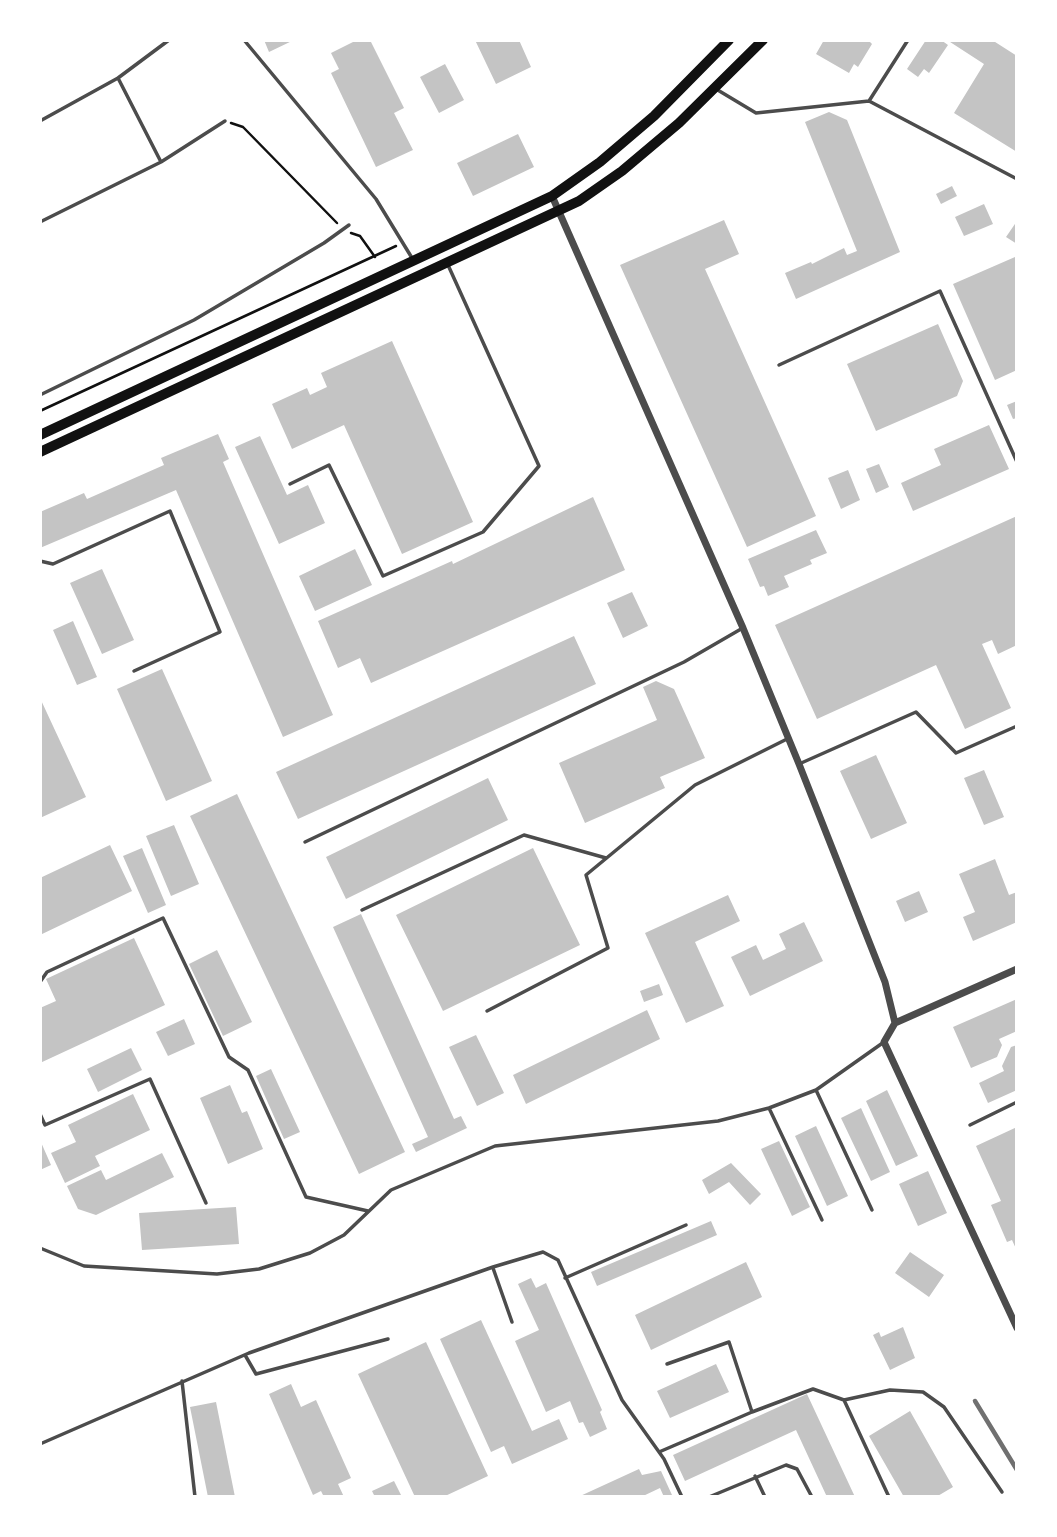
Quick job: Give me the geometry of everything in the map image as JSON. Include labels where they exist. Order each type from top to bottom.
[{"type":"highway","points":[[40,435],[552,197],[600,162],[654,116],[729,40]]},
{"type":"highway","points":[[40,452],[559,212],[622,171],[716,89],[763,40]]},
{"type":"street","points":[[552,197],[789,738],[885,982],[895,1023]]},
{"type":"street","points":[[1017,969],[895,1023],[884,1042],[1014,1314],[1017,1328]]},
{"type":"lane","points":[[40,121],[118,78],[169,40]]},
{"type":"lane","points":[[244,40],[376,199],[413,260]]},
{"type":"lane","points":[[869,102],[908,40]]},
{"type":"lane","points":[[118,78],[161,162]]},
{"type":"lane","points":[[716,89],[756,113],[869,102],[1017,179]]},
{"type":"lane","points":[[40,222],[161,162],[225,121]]},
{"type":"lane","points":[[40,396],[194,320],[349,225]]},
{"type":"lane","points":[[290,484],[329,465],[383,576],[483,532],[539,466],[447,264]]},
{"type":"lane","points":[[779,365],[940,291],[1017,462]]},
{"type":"lane","points":[[40,561],[53,564],[170,511],[220,632],[134,671]]},
{"type":"lane","points":[[306,842],[684,662],[743,628]]},
{"type":"lane","points":[[799,764],[916,712],[956,753],[1017,726]]},
{"type":"lane","points":[[487,1011],[608,948],[586,875],[695,785],[789,738]]},
{"type":"lane","points":[[362,910],[524,835],[607,858]]},
{"type":"lane","points":[[40,982],[47,972],[163,918],[229,1057],[248,1070],[306,1196],[368,1211]]},
{"type":"lane","points":[[40,1248],[84,1266],[217,1274],[259,1269],[310,1252],[344,1234],[391,1190],[495,1146],[718,1121],[769,1108],[816,1090],[884,1042]]},
{"type":"lane","points":[[40,1114],[45,1125],[150,1079],[206,1203]]},
{"type":"lane","points":[[816,1090],[872,1210]]},
{"type":"lane","points":[[970,1125],[1017,1102]]},
{"type":"lane","points":[[769,1108],[822,1220]]},
{"type":"lane","points":[[565,1278],[686,1225]]},
{"type":"lane","points":[[40,1444],[245,1355],[493,1267],[550,1253],[558,1260],[622,1400],[659,1451],[682,1497]]},
{"type":"lane","points":[[493,1267],[512,1322]]},
{"type":"lane","points":[[245,1355],[256,1374],[388,1339]]},
{"type":"lane","points":[[667,1364],[729,1342],[752,1412]]},
{"type":"lane","points":[[182,1381],[195,1497]]},
{"type":"lane","points":[[659,1451],[813,1389],[844,1400],[890,1390],[923,1392],[944,1407],[1002,1492]]},
{"type":"lane","points":[[844,1400],[889,1497]]},
{"type":"lane","points":[[709,1497],[779,1465],[792,1465],[802,1475],[812,1497]]},
{"type":"lane","points":[[755,1476],[765,1497]]},
{"type":"path","points":[[225,121],[243,127],[343,229],[360,236],[375,257]]},
{"type":"path","points":[[40,411],[375,257],[402,242]]},
{"type":"building","points":[[264,40],[294,40],[269,52]]},
{"type":"building","points":[[357,40],[370,40],[404,108],[394,113],[413,150],[376,167],[331,73],[339,69],[331,53]]},
{"type":"building","points":[[475,40],[519,40],[531,67],[496,84]]},
{"type":"building","points":[[824,40],[868,40],[872,44],[858,67],[854,64],[849,73],[816,54]]},
{"type":"building","points":[[926,40],[941,40],[948,45],[929,73],[924,69],[918,77],[907,69]]},
{"type":"building","points":[[947,40],[992,40],[1017,56],[1017,152],[954,113],[984,64]]},
{"type":"building","points":[[445,64],[464,100],[439,113],[420,77]]},
{"type":"building","points":[[829,112],[847,120],[900,252],[796,299],[785,273],[811,262],[812,264],[844,248],[847,255],[857,251],[805,122]]},
{"type":"building","points":[[518,134],[534,167],[473,196],[457,163]]},
{"type":"building","points":[[952,186],[957,196],[941,204],[936,194]]},
{"type":"building","points":[[984,204],[993,224],[964,236],[955,217]]},
{"type":"building","points":[[724,220],[739,254],[705,269],[816,516],[747,547],[620,265]]},
{"type":"building","points":[[1017,221],[1017,244],[1006,237]]},
{"type":"building","points":[[1015,257],[1017,370],[995,380],[953,284]]},
{"type":"building","points":[[938,324],[963,381],[957,396],[876,431],[847,364]]},
{"type":"building","points":[[392,341],[473,522],[402,554],[344,425],[292,449],[272,404],[307,388],[310,395],[327,387],[321,373]]},
{"type":"building","points":[[1017,401],[1017,418],[1013,419],[1007,405]]},
{"type":"building","points":[[989,425],[1009,469],[913,511],[901,483],[941,465],[934,449]]},
{"type":"building","points":[[218,434],[229,459],[223,462],[333,715],[283,737],[176,490],[40,548],[40,512],[84,493],[87,499],[164,465],[161,458]]},
{"type":"building","points":[[260,436],[287,495],[308,485],[325,523],[279,544],[235,447]]},
{"type":"building","points":[[879,464],[889,487],[876,493],[866,469]]},
{"type":"building","points":[[848,470],[860,500],[841,509],[828,478]]},
{"type":"building","points":[[593,497],[625,570],[371,683],[360,658],[338,668],[318,621],[452,561],[453,564]]},
{"type":"building","points":[[1017,516],[1017,645],[998,654],[992,640],[982,644],[1011,708],[965,729],[936,665],[817,719],[775,625]]},
{"type":"building","points":[[816,530],[827,553],[810,560],[812,564],[784,576],[789,587],[768,596],[764,586],[760,587],[748,559]]},
{"type":"building","points":[[355,549],[372,585],[315,611],[299,576]]},
{"type":"building","points":[[102,569],[134,640],[102,654],[70,583]]},
{"type":"building","points":[[632,592],[648,626],[623,638],[607,603]]},
{"type":"building","points":[[73,621],[97,677],[77,685],[53,630]]},
{"type":"building","points":[[574,636],[596,684],[298,819],[276,772]]},
{"type":"building","points":[[162,669],[212,781],[166,801],[117,689]]},
{"type":"building","points":[[656,681],[674,689],[705,758],[660,777],[665,788],[585,823],[559,763],[657,720],[643,687]]},
{"type":"building","points":[[40,698],[86,797],[40,818]]},
{"type":"building","points":[[876,755],[907,823],[871,839],[840,771]]},
{"type":"building","points":[[984,770],[1004,817],[984,825],[964,778]]},
{"type":"building","points":[[488,778],[508,820],[346,899],[326,857]]},
{"type":"building","points":[[237,794],[405,1152],[359,1174],[190,816]]},
{"type":"building","points":[[174,825],[199,884],[171,896],[146,836]]},
{"type":"building","points":[[110,845],[132,891],[40,935],[40,878]]},
{"type":"building","points":[[142,848],[166,905],[148,913],[123,856]]},
{"type":"building","points":[[533,848],[580,945],[443,1011],[396,915]]},
{"type":"building","points":[[995,859],[1009,895],[1017,892],[1017,922],[973,941],[963,917],[975,912],[959,874]]},
{"type":"building","points":[[919,891],[928,912],[905,922],[896,901]]},
{"type":"building","points":[[728,895],[740,921],[695,942],[724,1006],[686,1023],[645,933]]},
{"type":"building","points":[[361,914],[454,1119],[461,1116],[467,1128],[416,1152],[412,1144],[428,1137],[333,927]]},
{"type":"building","points":[[804,922],[823,961],[750,996],[731,957],[756,945],[763,960],[786,949],[779,934]]},
{"type":"building","points":[[134,938],[165,1005],[40,1063],[40,1008],[56,1001],[46,979]]},
{"type":"building","points":[[217,950],[252,1022],[223,1036],[189,964]]},
{"type":"building","points":[[659,984],[663,995],[644,1002],[640,991]]},
{"type":"building","points":[[1017,999],[1017,1031],[999,1039],[1002,1045],[997,1057],[971,1068],[953,1027]]},
{"type":"building","points":[[647,1010],[660,1039],[526,1104],[513,1075]]},
{"type":"building","points":[[184,1019],[195,1044],[168,1056],[156,1032]]},
{"type":"building","points":[[476,1035],[504,1093],[477,1106],[449,1047]]},
{"type":"building","points":[[1017,1045],[1017,1090],[988,1103],[979,1083],[1004,1071],[1002,1066],[1011,1047]]},
{"type":"building","points":[[131,1048],[142,1070],[98,1092],[87,1069]]},
{"type":"building","points":[[271,1069],[300,1132],[284,1139],[256,1076]]},
{"type":"building","points":[[230,1085],[242,1113],[247,1111],[263,1149],[228,1164],[200,1098]]},
{"type":"building","points":[[887,1090],[918,1156],[896,1166],[866,1101]]},
{"type":"building","points":[[133,1094],[150,1130],[95,1156],[100,1166],[65,1183],[51,1153],[76,1142],[68,1125]]},
{"type":"building","points":[[861,1108],[890,1172],[871,1181],[841,1118]]},
{"type":"building","points":[[816,1126],[848,1196],[827,1206],[795,1136]]},
{"type":"building","points":[[1017,1127],[1017,1251],[1012,1240],[1007,1242],[991,1205],[1001,1201],[976,1146]]},
{"type":"building","points":[[40,1140],[51,1165],[40,1170]]},
{"type":"building","points":[[779,1141],[810,1207],[792,1216],[761,1149]]},
{"type":"building","points":[[162,1153],[174,1177],[96,1215],[78,1209],[67,1186],[101,1170],[106,1180]]},
{"type":"building","points":[[731,1163],[761,1194],[750,1205],[729,1182],[709,1194],[702,1180]]},
{"type":"building","points":[[928,1171],[947,1213],[918,1226],[899,1184]]},
{"type":"building","points":[[236,1207],[239,1244],[142,1250],[139,1213]]},
{"type":"building","points":[[711,1221],[717,1235],[597,1286],[591,1272]]},
{"type":"building","points":[[910,1252],[944,1275],[929,1297],[895,1273]]},
{"type":"building","points":[[746,1262],[762,1297],[651,1350],[635,1315]]},
{"type":"building","points":[[531,1278],[536,1288],[546,1283],[602,1410],[600,1412],[607,1429],[590,1437],[583,1422],[579,1423],[570,1401],[546,1412],[515,1341],[539,1330],[518,1284]]},
{"type":"building","points":[[481,1320],[532,1431],[559,1419],[568,1439],[512,1464],[504,1446],[491,1452],[440,1339]]},
{"type":"building","points":[[903,1327],[915,1358],[890,1370],[873,1335],[879,1332],[881,1337]]},
{"type":"building","points":[[426,1342],[488,1476],[443,1497],[415,1497],[358,1374]]},
{"type":"building","points":[[716,1364],[729,1392],[670,1418],[657,1391]]},
{"type":"building","points":[[291,1384],[301,1407],[316,1400],[351,1478],[338,1484],[344,1497],[324,1497],[321,1491],[313,1495],[269,1394]]},
{"type":"building","points":[[807,1394],[855,1497],[827,1497],[796,1430],[685,1481],[673,1455]]},
{"type":"building","points":[[216,1402],[235,1497],[208,1497],[190,1407]]},
{"type":"building","points":[[910,1411],[953,1487],[936,1497],[904,1497],[869,1436]]},
{"type":"building","points":[[639,1469],[642,1475],[661,1471],[672,1495],[664,1497],[660,1488],[641,1497],[578,1497]]},
{"type":"building","points":[[394,1481],[402,1497],[375,1497],[372,1491]]},
{"type":"railway","points":[[975,1401],[1017,1470]]}]
